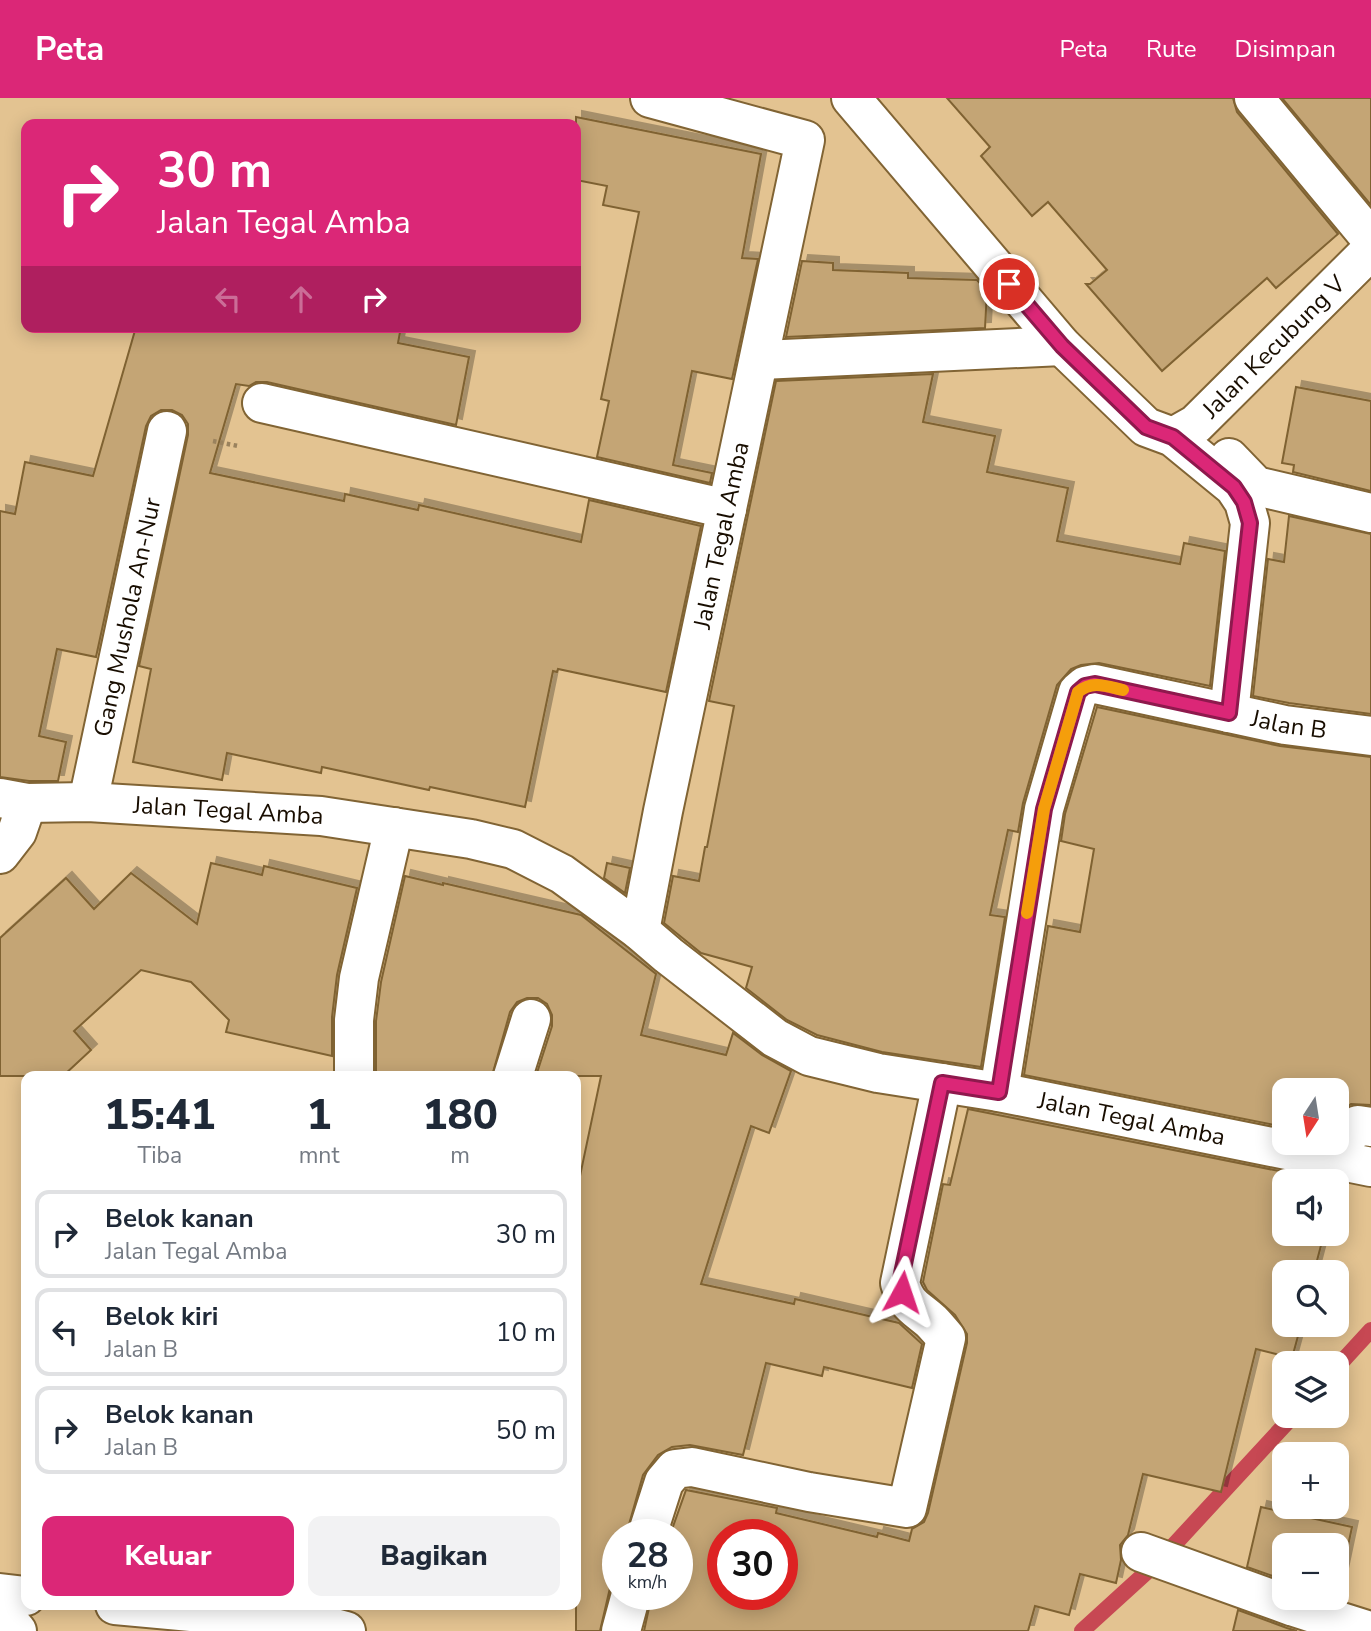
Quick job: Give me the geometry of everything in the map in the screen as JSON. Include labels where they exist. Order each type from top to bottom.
[{"type":"street","name":"Jalan Tegal Amba","points":[[640,930],[805,140],[650,98]]},
{"type":"street","points":[[851,98],[1062,346],[1146,427],[1184,430],[1256,486],[1371,513]]},
{"type":"street","points":[[1254,98],[1371,239]]},
{"type":"street","name":"Jalan Kecubung V","points":[[1184,430],[1371,250]]},
{"type":"street","points":[[760,360],[1062,346]]},
{"type":"street","points":[[262,403],[727,509]]},
{"type":"street","points":[[1184,430],[1234,487],[1249,513],[1229,713]]},
{"type":"street","name":"Gang Mushola An-Nur","points":[[88,802],[167,431]]},
{"type":"street","name":"Jalan B","points":[[999,1092],[1044,809],[1078,692],[1085,686],[1095,684],[1285,725],[1371,736]]},
{"type":"street","name":"Jalan Tegal Amba","points":[[14,800],[321,816],[471,839],[513,849],[562,874],[640,930],[668,956],[775,1038],[809,1056],[878,1073],[999,1092],[1371,1167]]},
{"type":"street","points":[[0,854],[17,832],[14,800]]},
{"type":"street","points":[[354,1071],[354,1020],[359,978],[394,827]]},
{"type":"street","points":[[515,1071],[531,1018]]},
{"type":"street","points":[[652,1519],[664,1482],[675,1469],[692,1467],[809,1492],[907,1508],[946,1338],[932,1321],[913,1308],[902,1292],[900,1283],[942,1083]]},
{"type":"street","points":[[1327,1158],[1358,1125],[1371,1127]]},
{"type":"street","points":[[1141,1552],[1370,1631]]},
{"type":"street","points":[[0,1594],[21,1596]]},
{"type":"street","points":[[230,1610],[331,1620]]},
{"type":"street","points":[[621,1631],[627,1610]]},
{"type":"street","points":[[0,1611],[17,1631]]},
{"type":"building","points":[[947,98],[1233,98],[1237,112],[1338,234],[1276,288],[1267,278],[1162,371],[1086,284],[1090,284],[1107,270],[1048,202],[1032,216],[981,156],[990,147]]},
{"type":"building","points":[[1282,98],[1371,98],[1371,205]]},
{"type":"building","points":[[576,117],[761,154],[742,258],[758,259],[732,379],[692,371],[673,465],[712,473],[710,483],[597,457],[609,401],[601,399],[639,212],[603,205],[607,186],[581,181],[581,119]]},
{"type":"building","points":[[802,261],[833,263],[833,270],[908,273],[908,278],[977,280],[987,291],[985,328],[786,337]]},
{"type":"building","points":[[134,333],[400,333],[398,343],[469,357],[456,425],[267,382],[256,382],[249,386],[236,384],[210,473],[344,501],[345,494],[418,510],[419,505],[581,542],[589,500],[701,526],[666,692],[558,669],[557,672],[553,671],[525,807],[322,767],[321,773],[227,753],[222,780],[133,762],[151,669],[139,666],[188,435],[188,424],[182,415],[172,410],[161,410],[151,416],[146,426],[96,657],[57,649],[39,736],[66,742],[58,781],[0,777],[0,511],[15,514],[25,462],[93,476]]},
{"type":"building","points":[[933,374],[923,422],[995,436],[987,472],[1068,488],[1057,541],[1180,564],[1184,543],[1225,551],[1210,686],[1099,663],[1071,669],[1057,685],[1023,803],[1018,832],[1008,830],[990,915],[1005,917],[981,1067],[882,1052],[817,1035],[787,1020],[746,988],[752,967],[701,953],[664,923],[673,876],[699,881],[707,847],[734,706],[709,701],[776,381]]},
{"type":"building","points":[[1296,387],[1371,401],[1371,491],[1293,472],[1294,465],[1282,463]]},
{"type":"building","points":[[1289,516],[1371,534],[1371,714],[1253,696],[1268,559],[1284,562]]},
{"type":"building","points":[[1097,707],[1280,746],[1371,757],[1371,1105],[1349,1106],[1349,1078],[1272,1078],[1272,1125],[1024,1075],[1048,926],[1080,932],[1094,849],[1061,841],[1065,814]]},
{"type":"building","points":[[211,863],[262,875],[264,866],[357,888],[337,975],[332,1017],[332,1056],[226,1032],[229,1020],[191,982],[141,970],[74,1031],[91,1050],[68,1071],[21,1071],[21,1076],[0,1076],[0,938],[66,878],[94,909],[131,873],[197,924]]},
{"type":"building","points":[[607,863],[630,868],[625,893],[604,878]]},
{"type":"building","points":[[405,876],[581,915],[656,974],[641,1035],[726,1055],[733,1033],[762,1055],[791,1071],[769,1133],[751,1126],[701,1284],[794,1304],[795,1299],[899,1323],[922,1344],[912,1388],[824,1367],[822,1376],[766,1363],[743,1455],[690,1445],[672,1447],[658,1455],[643,1475],[631,1519],[602,1519],[602,1610],[605,1610],[600,1631],[576,1631],[576,1610],[581,1610],[581,1171],[601,1076],[581,1076],[581,1071],[538,1071],[552,1026],[552,1015],[547,1004],[538,998],[517,1002],[510,1012],[493,1071],[376,1071],[376,1021],[381,982]]},
{"type":"building","points":[[968,1109],[1272,1170],[1272,1246],[1321,1246],[1317,1260],[1272,1260],[1272,1337],[1298,1337],[1294,1351],[1272,1353],[1256,1349],[1221,1492],[1143,1474],[1128,1535],[1120,1545],[1121,1560],[1116,1583],[1080,1574],[1069,1615],[1035,1606],[1028,1631],[644,1631],[649,1610],[693,1610],[693,1519],[676,1519],[686,1490],[777,1508],[776,1513],[877,1537],[878,1533],[909,1541],[912,1529],[924,1522],[967,1343],[967,1334],[955,1315],[927,1290],[923,1282],[943,1184],[950,1185]]},
{"type":"building","points":[[1261,1507],[1272,1509],[1272,1519],[1316,1519],[1352,1527],[1349,1541],[1349,1533],[1272,1533],[1272,1576],[1247,1567]]},
{"type":"building","points":[[1238,1610],[1287,1628],[1297,1631],[1233,1631]]},
{"type":"waterway","points":[[1349,1354],[1371,1330]]},
{"type":"waterway","points":[[1082,1631],[1161,1559],[1282,1428]]},
{"type":"slow traffic","points":[[1027,913],[1044,809],[1078,692],[1085,686],[1095,684],[1123,690]]},
{"type":"route","points":[[902,1292],[900,1283],[942,1083],[999,1092],[1044,809],[1078,692],[1085,686],[1095,684],[1229,713],[1250,523],[1249,513],[1234,487],[1173,437],[1146,427],[1062,346],[1009,284]]}]
